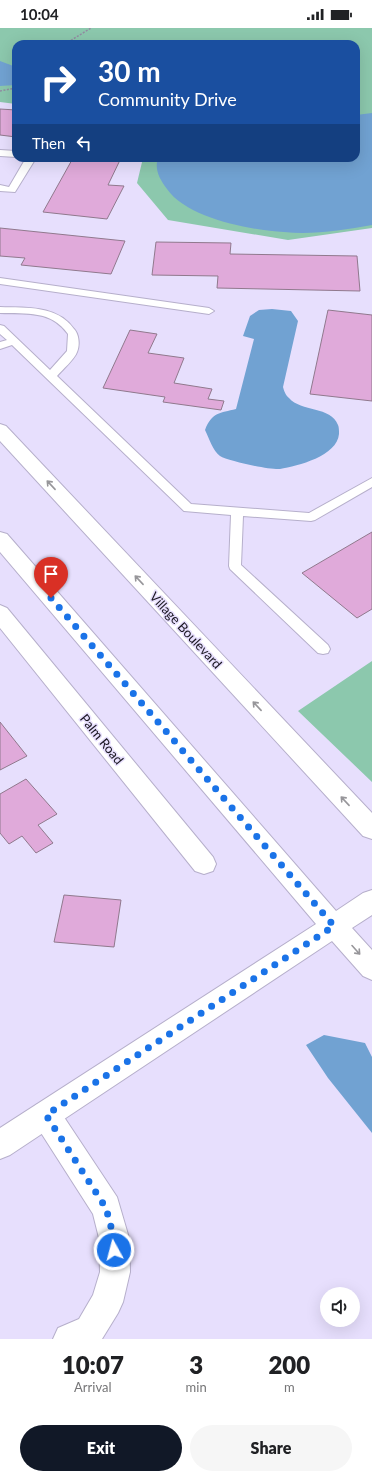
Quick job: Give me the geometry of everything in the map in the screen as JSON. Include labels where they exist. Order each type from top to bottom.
[{"type":"street","name":"Village Boulevard","points":[[0,430],[372,829]]},
{"type":"street","points":[[0,540],[372,968]]},
{"type":"street","name":"Palm Road","points":[[0,613],[204,864]]},
{"type":"street","points":[[0,1144],[372,901]]},
{"type":"street","points":[[46,1115],[106,1208],[114,1238],[115,1272],[107,1302],[90,1330],[69,1339]]},
{"type":"lane","points":[[0,153],[12,154]]},
{"type":"lane","points":[[0,188],[12,190],[30,162]]},
{"type":"lane","points":[[0,281],[209,311]]},
{"type":"lane","points":[[0,310],[32,311],[51,314],[62,321],[73,334],[72,352],[50,376]]},
{"type":"lane","points":[[0,328],[188,508],[311,517],[372,482]]},
{"type":"lane","points":[[0,346],[14,341]]},
{"type":"lane","points":[[237,512],[235,566],[323,649]]},
{"type":"path","points":[[72,40],[91,28]]},
{"type":"path","points":[[0,91],[12,89]]},
{"type":"green space","points":[[0,28],[372,28],[372,228],[288,240],[168,220],[137,183],[142,162],[360,162],[360,40],[12,40],[12,104],[0,102]]},
{"type":"green space","points":[[372,661],[372,782],[298,711]]},
{"type":"water","points":[[0,61],[12,66],[12,85],[0,86]]},
{"type":"water","points":[[372,113],[372,225],[339,230],[295,233],[254,229],[220,221],[189,208],[176,199],[164,186],[157,170],[157,162],[360,162],[360,114]]},
{"type":"water","points":[[272,309],[291,311],[298,321],[283,387],[286,395],[294,402],[329,415],[338,425],[339,430],[337,442],[324,454],[316,459],[280,469],[249,465],[220,456],[213,448],[205,430],[214,416],[236,409],[254,339],[243,336],[250,316],[259,310]]},
{"type":"water","points":[[324,1035],[365,1043],[372,1057],[372,1133],[328,1078],[306,1045]]},
{"type":"building","points":[[0,109],[12,110],[12,136],[0,135]]},
{"type":"building","points":[[71,162],[119,162],[108,185],[124,186],[107,219],[43,212]]},
{"type":"building","points":[[0,228],[125,241],[111,274],[21,265],[25,258],[0,256]]},
{"type":"building","points":[[156,242],[231,243],[230,254],[357,256],[360,291],[217,288],[218,276],[152,275]]},
{"type":"building","points":[[328,310],[372,315],[372,401],[310,394]]},
{"type":"building","points":[[130,330],[157,334],[148,353],[184,358],[174,383],[212,389],[208,399],[224,401],[221,410],[163,402],[165,397],[103,388]]},
{"type":"building","points":[[372,532],[372,609],[357,618],[302,573]]},
{"type":"building","points":[[0,722],[27,756],[0,770]]},
{"type":"building","points":[[26,779],[57,814],[38,825],[53,843],[36,853],[22,836],[9,844],[0,833],[0,794]]},
{"type":"building","points":[[64,895],[121,900],[114,947],[54,942]]},
{"type":"route","points":[[51,598],[334,926],[46,1115],[106,1208],[114,1238],[114,1250]]}]
